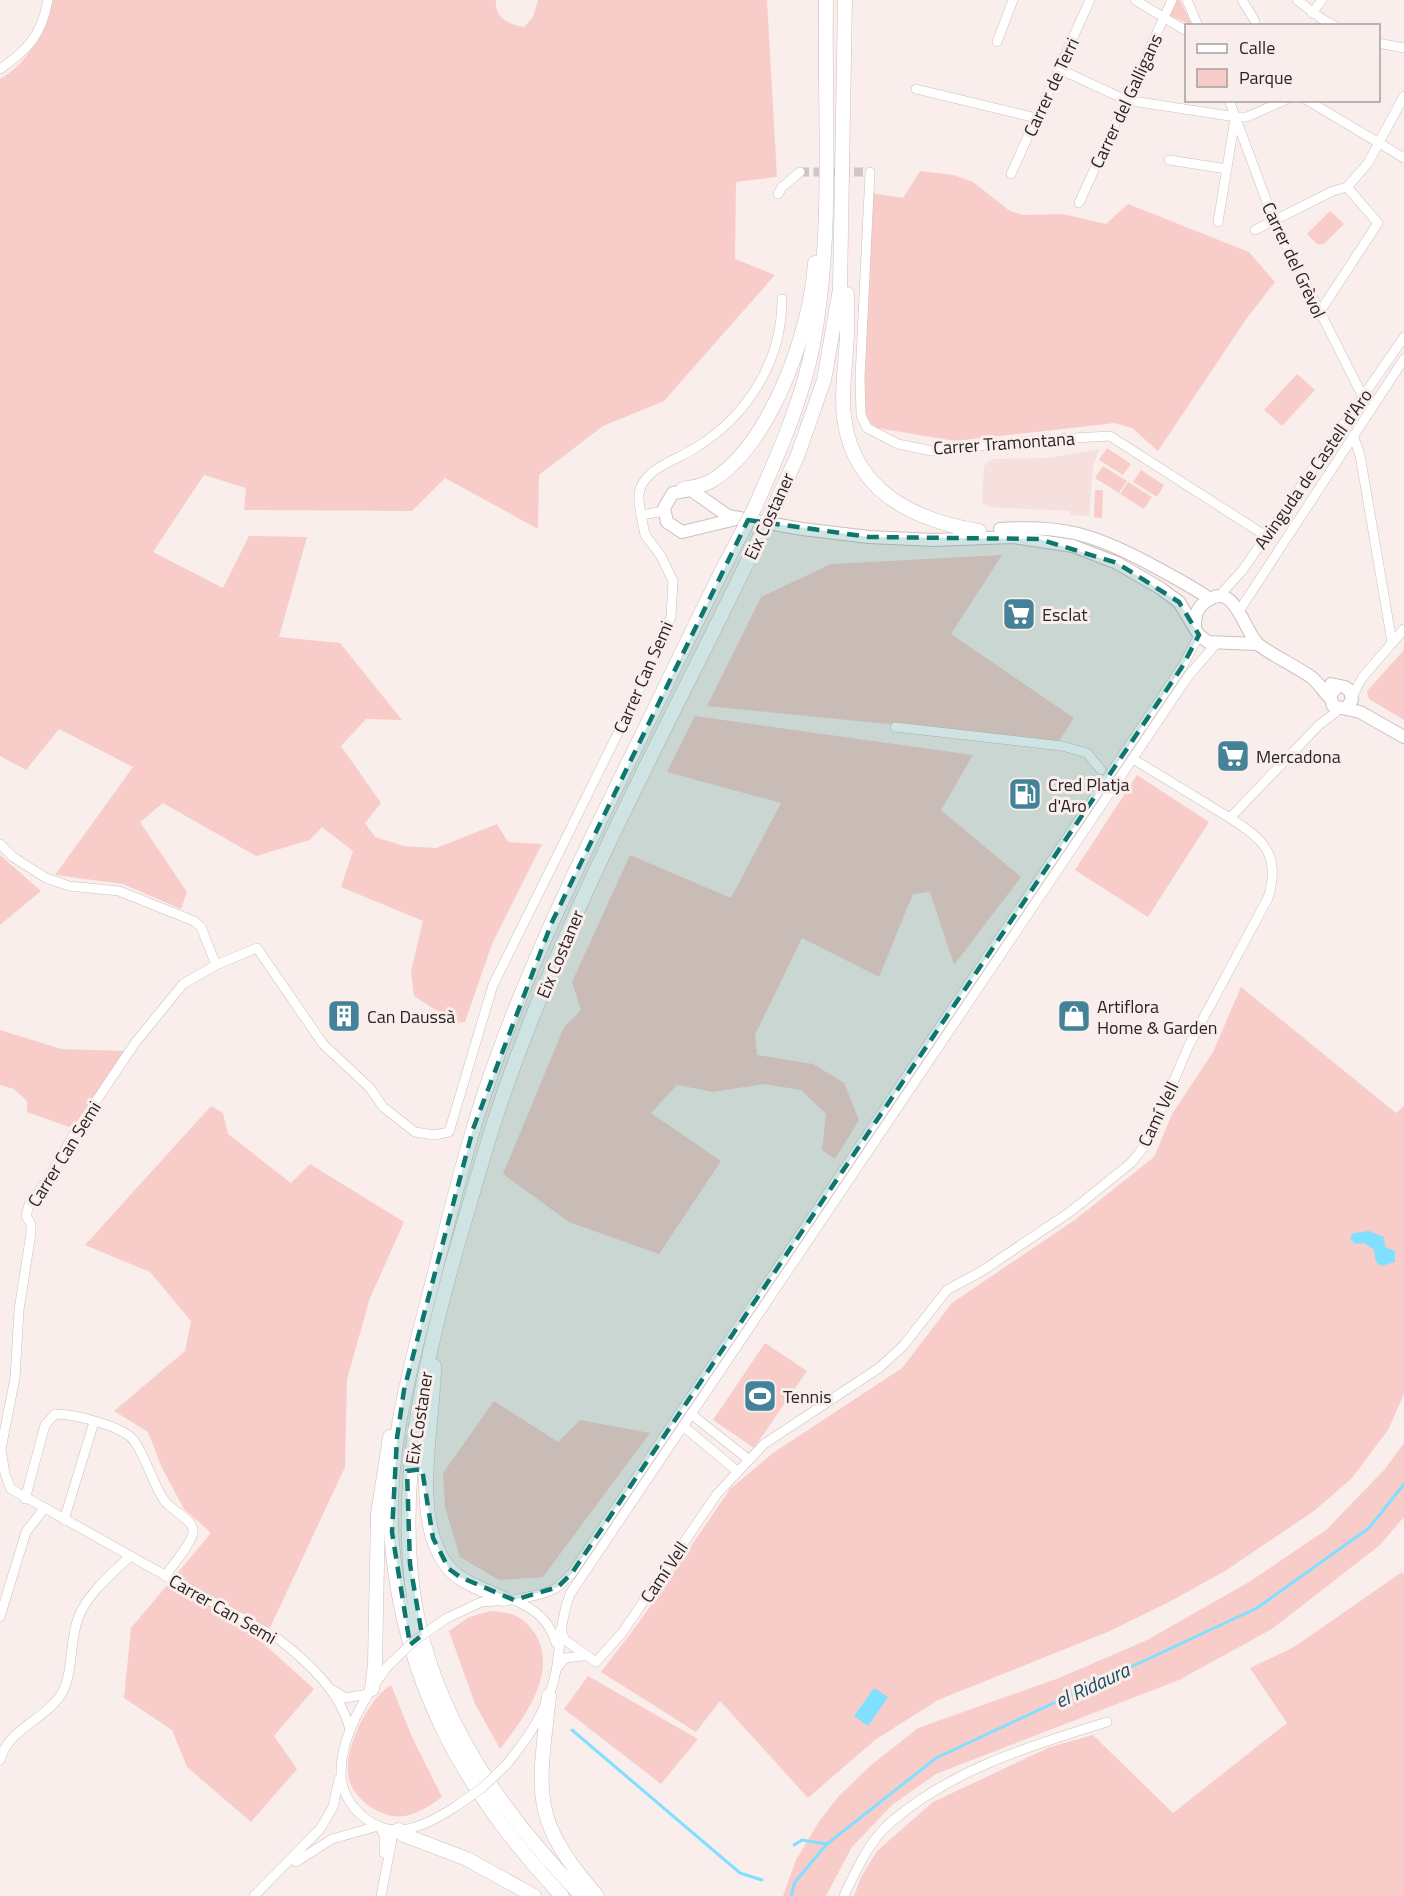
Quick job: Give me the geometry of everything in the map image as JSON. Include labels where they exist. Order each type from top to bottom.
[{"type":"highway","name":"Eix Costaner","points":[[562,1896],[500,1826],[474,1786],[445,1738],[418,1674],[401,1608],[392,1532],[395,1466],[404,1390],[470,1140],[500,1049],[557,912],[755,507],[797,404],[813,345],[824,251],[826,0]]},
{"type":"highway","name":"Eix Costaner","points":[[582,1896],[525,1834],[494,1793],[448,1709],[426,1648],[410,1564],[407,1511],[419,1402],[431,1346],[477,1177],[501,1102],[529,1027],[603,858],[773,509],[812,418],[832,348],[843,252],[841,187],[844,141],[845,0]]},
{"type":"highway","points":[[683,489],[712,480],[754,437],[786,381],[803,335],[814,271],[818,208],[819,113],[824,94]]},
{"type":"highway","points":[[844,141],[850,219],[843,388],[844,418],[852,449],[867,477],[889,498],[919,517],[979,531]]},
{"type":"highway","points":[[431,1346],[435,1367],[426,1449],[433,1538],[449,1569],[509,1600]]},
{"type":"highway","points":[[370,1691],[375,1665],[378,1514],[397,1401],[404,1390]]},
{"type":"highway","points":[[549,1696],[540,1778],[542,1802],[557,1844],[597,1896]]},
{"type":"highway","points":[[397,1830],[404,1835],[478,1864],[534,1896]]},
{"type":"main road","points":[[736,519],[694,491],[683,489],[670,495],[664,511],[667,522],[675,530],[686,532],[723,520],[736,519],[870,537],[934,540],[1012,537],[1073,546],[1117,563],[1160,588],[1179,602],[1197,630],[1222,643],[1256,644],[1312,678],[1360,712],[1404,737]]},
{"type":"main road","points":[[697,529],[707,514],[703,498]]},
{"type":"main road","points":[[934,540],[979,531],[1017,528],[1059,530],[1090,536],[1116,545],[1214,598],[1230,601],[1240,614],[1256,644]]},
{"type":"main road","points":[[1197,630],[1198,609],[1214,598]]},
{"type":"main road","points":[[1222,643],[1239,632],[1240,614]]},
{"type":"street","points":[[0,69],[33,40],[44,23],[48,0]]},
{"type":"street","points":[[998,42],[1013,0]]},
{"type":"street","name":"Carrer de Terri","points":[[1011,174],[1090,0]]},
{"type":"street","points":[[1135,0],[1185,29]]},
{"type":"street","name":"Carrer del Galligans","points":[[1079,203],[1173,0]]},
{"type":"street","points":[[1187,0],[1197,24]]},
{"type":"street","points":[[1242,0],[1257,23]]},
{"type":"street","points":[[1297,0],[1320,22]]},
{"type":"street","points":[[1312,13],[1322,0]]},
{"type":"street","points":[[1380,43],[1404,48]]},
{"type":"street","points":[[1059,69],[1126,100],[1236,117],[1247,117],[1281,102]]},
{"type":"street","points":[[915,89],[1036,118]]},
{"type":"street","points":[[1255,230],[1333,191],[1347,187],[1368,163],[1404,96]]},
{"type":"street","name":"Carrer del Grèvol","points":[[1230,102],[1274,221],[1363,397]]},
{"type":"street","points":[[1311,102],[1404,158]]},
{"type":"street","points":[[1218,222],[1236,117]]},
{"type":"street","points":[[1169,160],[1227,169]]},
{"type":"street","name":"Carrer Tramontana","points":[[870,171],[860,378],[861,415],[867,428],[898,444],[932,451],[1037,440],[1110,436],[1266,536]]},
{"type":"street","points":[[778,194],[782,187],[800,172]]},
{"type":"street","points":[[1319,313],[1378,223],[1347,187]]},
{"type":"street","points":[[664,511],[641,515],[638,494],[645,478],[726,426],[745,406],[771,361],[781,333],[782,299]]},
{"type":"street","name":"Avinguda de Castell d'Aro","points":[[1214,598],[1242,571],[1404,337]]},
{"type":"street","name":"Avinguda de Castell d'Aro","points":[[1240,614],[1404,359]]},
{"type":"street","points":[[1353,435],[1360,455],[1392,642]]},
{"type":"street","name":"Carrer Can Semi","points":[[350,1730],[342,1706],[328,1687],[296,1652],[277,1638],[11,1490],[5,1474],[1,1449],[15,1378],[19,1310],[31,1233],[31,1224],[26,1216],[29,1205],[135,1043],[183,984],[216,965],[257,948],[323,1044],[370,1088],[384,1107],[415,1132],[434,1135],[449,1132],[493,985],[630,710],[671,617],[674,603],[673,581],[661,556],[645,535],[641,515]]},
{"type":"street","points":[[1230,819],[1362,678],[1404,629]]},
{"type":"street","points":[[272,1880],[311,1840],[330,1815],[350,1730],[370,1691],[387,1667],[414,1641],[447,1618],[481,1602],[509,1600],[558,1587],[572,1573],[1182,667],[1197,630]]},
{"type":"street","points":[[341,1773],[342,1788],[352,1806],[379,1826],[397,1830],[427,1822],[455,1807],[482,1788],[507,1764],[532,1730],[549,1696],[556,1670],[560,1630],[570,1594],[1189,675],[1222,643]]},
{"type":"street","points":[[895,727],[1062,746],[1087,753],[1101,770]]},
{"type":"street","name":"Camí Vell","points":[[556,1670],[565,1658],[574,1655],[596,1662],[622,1633],[700,1519],[737,1471],[764,1444],[879,1368],[903,1346],[947,1290],[982,1271],[1070,1212],[1131,1163],[1148,1143],[1189,1046],[1254,925],[1274,878],[1272,861],[1266,848],[1255,834],[1133,759]]},
{"type":"street","points":[[0,844],[13,857],[46,878],[69,886],[119,891],[194,921],[201,927],[216,965]]},
{"type":"street","points":[[25,1499],[45,1425],[51,1416],[65,1414],[116,1429],[134,1440],[165,1503],[189,1523],[193,1530],[192,1538],[165,1576]]},
{"type":"street","points":[[691,1414],[748,1459]]},
{"type":"street","points":[[64,1520],[94,1422]]},
{"type":"street","points":[[683,1426],[737,1471]]},
{"type":"street","points":[[0,1617],[26,1532],[44,1510]]},
{"type":"street","points":[[0,1760],[12,1737],[55,1702],[63,1691],[79,1617],[92,1594],[130,1556]]},
{"type":"street","points":[[509,1600],[541,1616],[548,1623],[558,1649]]},
{"type":"street","points":[[560,1630],[565,1640],[585,1657]]},
{"type":"street","name":"Carrer Can Semi","points":[[328,1687],[345,1698],[354,1698],[370,1691]]},
{"type":"street","points":[[844,1896],[855,1870],[888,1824],[934,1790],[1001,1756],[1107,1722]]},
{"type":"street","points":[[254,1896],[311,1850],[332,1839],[379,1826]]},
{"type":"street","points":[[379,1826],[385,1844],[384,1882]]},
{"type":"street","points":[[381,1896],[397,1830]]},
{"type":"highlighted area","points":[[748,520],[869,537],[1039,539],[1117,563],[1179,602],[1199,635],[1182,667],[572,1573],[558,1587],[514,1600],[460,1577],[449,1569],[433,1538],[422,1469],[407,1471],[410,1564],[422,1635],[410,1645],[392,1532],[397,1438],[404,1390],[473,1129],[552,922]]},
{"type":"shaded area","points":[[1099,449],[1093,467],[1089,516],[1070,515],[1070,511],[989,507],[982,502],[984,466],[993,459],[1048,458]]},
{"type":"green space","points":[[52,0],[496,0],[497,11],[504,19],[524,27],[533,17],[538,0],[767,0],[777,177],[736,182],[735,259],[775,275],[664,401],[603,426],[539,475],[538,529],[445,478],[412,511],[244,510],[246,488],[204,475],[153,552],[223,588],[249,536],[307,537],[279,637],[340,643],[402,720],[366,719],[341,746],[381,803],[365,823],[375,837],[404,846],[436,848],[497,824],[508,842],[542,844],[492,944],[465,1022],[456,1023],[414,996],[411,971],[423,921],[341,887],[353,851],[322,827],[310,840],[256,856],[163,803],[140,822],[187,892],[181,909],[123,884],[55,875],[133,767],[59,729],[26,770],[0,756],[0,79],[19,64],[34,45]]},
{"type":"green space","points":[[1177,0],[1180,0],[1192,24],[1190,24],[1170,16]]},
{"type":"green space","points":[[920,171],[954,175],[973,182],[1010,211],[1022,215],[1063,214],[1106,224],[1128,204],[1249,252],[1275,282],[1247,318],[1158,451],[1132,428],[1115,423],[955,441],[877,428],[866,420],[857,368],[871,193],[903,198]]},
{"type":"green space","points":[[1330,211],[1344,224],[1324,244],[1317,244],[1307,234]]},
{"type":"green space","points":[[1297,374],[1315,390],[1282,426],[1264,410]]},
{"type":"green space","points":[[1107,448],[1131,464],[1123,475],[1099,460]]},
{"type":"green space","points":[[1103,466],[1127,481],[1119,493],[1095,478]]},
{"type":"green space","points":[[1141,470],[1164,485],[1157,497],[1133,482]]},
{"type":"green space","points":[[1128,482],[1152,497],[1144,509],[1120,494]]},
{"type":"green space","points":[[1095,490],[1103,490],[1102,518],[1094,517]]},
{"type":"green space","points":[[1002,555],[951,634],[1074,718],[1059,741],[707,706],[761,597],[831,564]]},
{"type":"green space","points":[[1404,650],[1404,720],[1369,699],[1367,691]]},
{"type":"green space","points":[[695,716],[973,755],[941,810],[1021,877],[954,965],[930,892],[913,894],[879,977],[802,938],[755,1035],[757,1055],[813,1064],[844,1083],[859,1120],[835,1159],[822,1150],[826,1114],[801,1090],[764,1084],[713,1092],[677,1085],[651,1113],[721,1161],[659,1254],[569,1222],[503,1174],[564,1027],[581,1010],[572,982],[630,855],[731,898],[781,803],[667,772]]},
{"type":"green space","points":[[1137,775],[1209,822],[1148,917],[1075,870]]},
{"type":"green space","points":[[0,855],[41,891],[0,925]]},
{"type":"green space","points":[[1241,987],[1396,1113],[1404,1106],[1404,1394],[1388,1430],[1352,1478],[1314,1511],[1225,1571],[1169,1602],[1110,1631],[938,1700],[875,1740],[808,1798],[720,1701],[696,1732],[601,1672],[640,1621],[730,1489],[773,1453],[902,1368],[952,1303],[1076,1219],[1154,1157],[1172,1114],[1213,1052]]},
{"type":"green space","points":[[0,1030],[61,1049],[126,1051],[72,1128],[27,1112],[27,1101],[14,1089],[0,1085]]},
{"type":"green space","points":[[211,1106],[223,1113],[228,1134],[291,1183],[310,1164],[404,1222],[370,1298],[347,1379],[345,1467],[263,1643],[314,1689],[274,1736],[297,1769],[251,1822],[187,1767],[172,1730],[124,1698],[131,1628],[211,1533],[184,1509],[162,1468],[148,1432],[114,1411],[185,1351],[191,1321],[150,1272],[85,1245]]},
{"type":"green space","name":"Tennis","points":[[765,1343],[807,1371],[754,1448],[713,1420]]},
{"type":"green space","points":[[494,1401],[558,1442],[580,1420],[650,1433],[543,1577],[499,1580],[460,1557],[445,1507],[443,1473]]},
{"type":"green space","points":[[1404,1443],[1404,1517],[1380,1545],[1272,1629],[1179,1680],[936,1774],[892,1805],[852,1847],[826,1896],[783,1896],[796,1860],[818,1823],[838,1797],[870,1766],[918,1728],[1059,1678],[1147,1640],[1249,1582],[1326,1530],[1385,1469]]},
{"type":"green space","points":[[1402,1572],[1404,1575],[1404,1896],[854,1896],[861,1877],[877,1851],[933,1802],[1050,1747],[1093,1735],[1173,1813],[1287,1723],[1250,1668],[1294,1647]]},
{"type":"green space","points":[[491,1611],[505,1612],[525,1622],[534,1632],[541,1647],[543,1662],[536,1694],[500,1749],[475,1704],[449,1631],[469,1617]]},
{"type":"green space","points":[[588,1676],[698,1739],[661,1784],[564,1709]]},
{"type":"green space","points":[[391,1685],[412,1737],[442,1797],[424,1809],[405,1816],[386,1814],[368,1805],[354,1790],[348,1773],[350,1750],[360,1724],[375,1700]]},
{"type":"water","points":[[1369,1231],[1384,1237],[1385,1247],[1395,1251],[1395,1262],[1381,1266],[1376,1262],[1374,1250],[1364,1243],[1355,1244],[1350,1238],[1353,1233]]},
{"type":"water","points":[[874,1688],[888,1697],[868,1726],[854,1716]]},
{"type":"waterway","name":"el Ridaura","points":[[791,1896],[795,1882],[827,1844],[936,1758],[1257,1608],[1369,1528],[1404,1484]]},
{"type":"waterway","points":[[572,1730],[740,1873],[762,1880]]},
{"type":"waterway","points":[[794,1845],[802,1840],[826,1844]]},
{"type":"tunnel","points":[[800,172],[870,172]]},
{"type":"place","name":"Esclat","points":[[1019,614]]},
{"type":"place","name":"Mercadona","points":[[1233,756]]},
{"type":"place","name":"Cred Platja d'Aro","points":[[1025,794]]},
{"type":"place","name":"Can Daussà","points":[[344,1016]]},
{"type":"place","name":"Artiflora Home & Garden","points":[[1074,1016]]},
{"type":"place","name":"Tennis","points":[[760,1396]]}]
